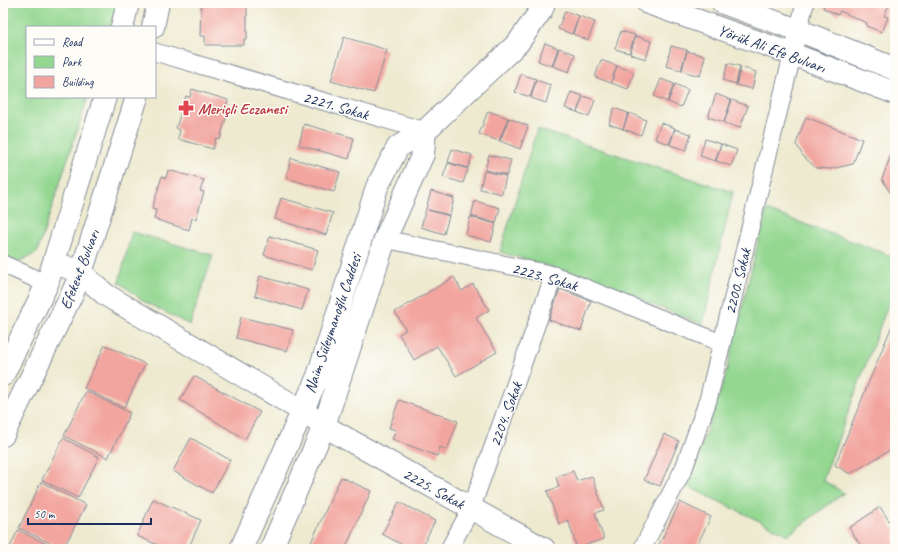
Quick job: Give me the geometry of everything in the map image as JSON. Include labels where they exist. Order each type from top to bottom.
[{"type":"street","points":[[122,26],[128,3]]},
{"type":"street","points":[[153,26],[158,3]]},
{"type":"street","name":"Naim Süleymanoğlu Caddesi","points":[[241,549],[301,410],[318,376],[377,187],[398,147],[425,131],[518,43],[542,9],[544,3]]},
{"type":"street","name":"Yörük Ali Efe Bulvarı","points":[[648,3],[792,54],[895,93]]},
{"type":"street","name":"Yörük Ali Efe Bulvarı","points":[[723,3],[798,30],[895,69]]},
{"type":"street","name":"2200. Sokak","points":[[642,549],[684,468],[708,400],[805,3]]},
{"type":"street","name":"2221. Sokak","points":[[156,52],[425,131]]},
{"type":"street","name":"Efekent Bulvarı","points":[[3,375],[47,284],[105,98]]},
{"type":"street","name":"Efekent Bulvarı","points":[[3,434],[72,294],[137,98]]},
{"type":"street","name":"Naim Süleymanoğlu Caddesi","points":[[271,549],[324,426],[385,239],[423,154],[425,131]]},
{"type":"street","name":"2223. Sokak","points":[[385,239],[554,275],[721,343]]},
{"type":"street","name":"2225. Sokak","points":[[54,262],[80,273],[106,295],[301,410],[324,426],[544,549]]},
{"type":"street","points":[[3,264],[72,294],[106,295]]},
{"type":"street","name":"2204. Sokak","points":[[449,549],[471,509],[554,275]]},
{"type":"green space","points":[[3,3],[118,3],[111,26],[26,26],[26,98],[88,98],[37,253],[17,262],[3,256]]},
{"type":"green space","points":[[537,129],[733,192],[703,324],[558,269],[500,252]]},
{"type":"green space","points":[[766,210],[895,257],[895,286],[823,480],[844,493],[788,535],[687,486],[724,381]]},
{"type":"green space","points":[[132,232],[213,255],[190,325],[145,302],[119,282]]},
{"type":"building","points":[[201,3],[244,3],[244,6],[247,6],[247,39],[244,39],[244,45],[205,45],[205,36],[200,36]]},
{"type":"building","points":[[825,3],[894,3],[892,7],[889,5],[884,16],[888,17],[882,32],[866,26],[867,23],[840,11],[838,15],[823,8]]},
{"type":"building","points":[[565,11],[579,16],[572,34],[558,29]]},
{"type":"building","points":[[579,16],[595,22],[588,40],[573,34]]},
{"type":"building","points":[[621,31],[635,35],[629,53],[615,49]]},
{"type":"building","points":[[636,36],[651,41],[646,59],[630,54]]},
{"type":"building","points":[[344,37],[387,50],[374,93],[331,81]]},
{"type":"building","points":[[545,43],[558,48],[552,66],[538,61]]},
{"type":"building","points":[[671,46],[687,50],[681,70],[666,66]]},
{"type":"building","points":[[559,48],[575,54],[569,72],[553,66]]},
{"type":"building","points":[[687,51],[705,56],[700,76],[682,71]]},
{"type":"building","points":[[601,60],[617,66],[611,83],[595,77]]},
{"type":"building","points":[[728,63],[740,66],[736,84],[723,80]]},
{"type":"building","points":[[617,66],[634,72],[628,89],[611,83]]},
{"type":"building","points":[[741,67],[756,72],[752,89],[736,85]]},
{"type":"building","points":[[521,74],[536,79],[530,97],[515,92]]},
{"type":"building","points":[[661,79],[674,84],[667,102],[654,96]]},
{"type":"building","points":[[536,80],[551,85],[546,103],[531,98]]},
{"type":"building","points":[[675,84],[688,90],[681,107],[668,102]]},
{"type":"building","points":[[192,89],[228,100],[225,110],[228,111],[220,139],[216,138],[213,149],[178,139],[180,130],[176,128],[186,96],[190,97]]},
{"type":"building","points":[[571,92],[583,96],[577,112],[565,108]]},
{"type":"building","points":[[716,94],[731,100],[724,122],[708,117]]},
{"type":"building","points":[[583,96],[595,100],[589,117],[577,112]]},
{"type":"building","points":[[732,100],[748,106],[740,128],[724,123]]},
{"type":"building","points":[[614,108],[628,113],[623,129],[609,124]]},
{"type":"building","points":[[488,111],[508,118],[499,141],[479,134]]},
{"type":"building","points":[[629,113],[646,120],[641,135],[623,129]]},
{"type":"building","points":[[806,117],[862,139],[853,164],[831,169],[816,168],[803,156],[796,144]]},
{"type":"building","points":[[509,118],[528,126],[520,149],[500,141]]},
{"type":"building","points":[[661,123],[675,128],[669,144],[655,139]]},
{"type":"building","points":[[304,124],[354,138],[349,159],[299,145]]},
{"type":"building","points":[[675,129],[691,134],[686,150],[670,145]]},
{"type":"building","points":[[705,139],[721,144],[715,161],[700,156]]},
{"type":"building","points":[[721,144],[737,150],[731,166],[716,161]]},
{"type":"building","points":[[452,149],[472,155],[468,168],[448,162]]},
{"type":"building","points":[[892,152],[895,153],[895,197],[889,191],[882,179]]},
{"type":"building","points":[[489,155],[511,160],[507,175],[485,170]]},
{"type":"building","points":[[291,158],[340,172],[334,192],[286,178]]},
{"type":"building","points":[[448,163],[468,169],[463,183],[443,177]]},
{"type":"building","points":[[168,170],[204,180],[200,191],[204,192],[196,219],[192,218],[189,230],[154,219],[156,210],[152,209],[162,176],[166,178]]},
{"type":"building","points":[[484,171],[506,176],[502,194],[480,189]]},
{"type":"building","points":[[431,191],[454,198],[450,215],[428,210],[449,216],[444,234],[421,227]]},
{"type":"building","points":[[281,198],[333,213],[326,235],[275,219]]},
{"type":"building","points":[[475,201],[500,208],[496,223],[471,216]]},
{"type":"building","points":[[470,217],[496,224],[491,242],[466,235]]},
{"type":"building","points":[[270,236],[318,250],[312,270],[264,255]]},
{"type":"building","points":[[260,276],[308,290],[302,310],[255,296]]},
{"type":"building","points":[[454,277],[462,291],[473,284],[489,310],[476,318],[497,352],[456,376],[437,346],[414,360],[399,334],[406,330],[395,312]]},
{"type":"building","points":[[560,289],[591,301],[581,331],[549,320]]},
{"type":"building","points":[[241,317],[293,330],[287,351],[236,338]]},
{"type":"building","points":[[895,318],[895,447],[850,474],[835,465]]},
{"type":"building","points":[[105,345],[145,364],[124,408],[84,388]]},
{"type":"building","points":[[194,376],[260,412],[245,439],[180,400]]},
{"type":"building","points":[[86,391],[130,413],[108,458],[64,436]]},
{"type":"building","points":[[399,400],[458,421],[447,450],[440,447],[437,456],[392,439],[396,430],[389,428]]},
{"type":"building","points":[[664,434],[679,441],[660,486],[644,480]]},
{"type":"building","points":[[63,438],[99,457],[78,498],[42,480]]},
{"type":"building","points":[[191,438],[230,460],[212,493],[173,471]]},
{"type":"building","points":[[573,471],[577,481],[592,476],[604,510],[595,513],[604,539],[577,548],[568,520],[559,524],[547,491],[559,487],[556,477]]},
{"type":"building","points":[[341,477],[371,491],[345,549],[308,549]]},
{"type":"building","points":[[41,482],[86,505],[63,549],[19,528]]},
{"type":"building","points":[[153,499],[201,520],[188,549],[167,549],[137,536]]},
{"type":"building","points":[[399,502],[435,521],[421,549],[410,549],[382,534]]},
{"type":"building","points":[[680,502],[711,517],[695,549],[657,549]]},
{"type":"building","points":[[880,507],[895,530],[895,544],[888,549],[863,549],[849,528]]},
{"type":"building","points":[[18,530],[57,549],[9,549]]},
{"type":"place","name":"Meriçli Eczanesi","points":[[186,108]]}]
